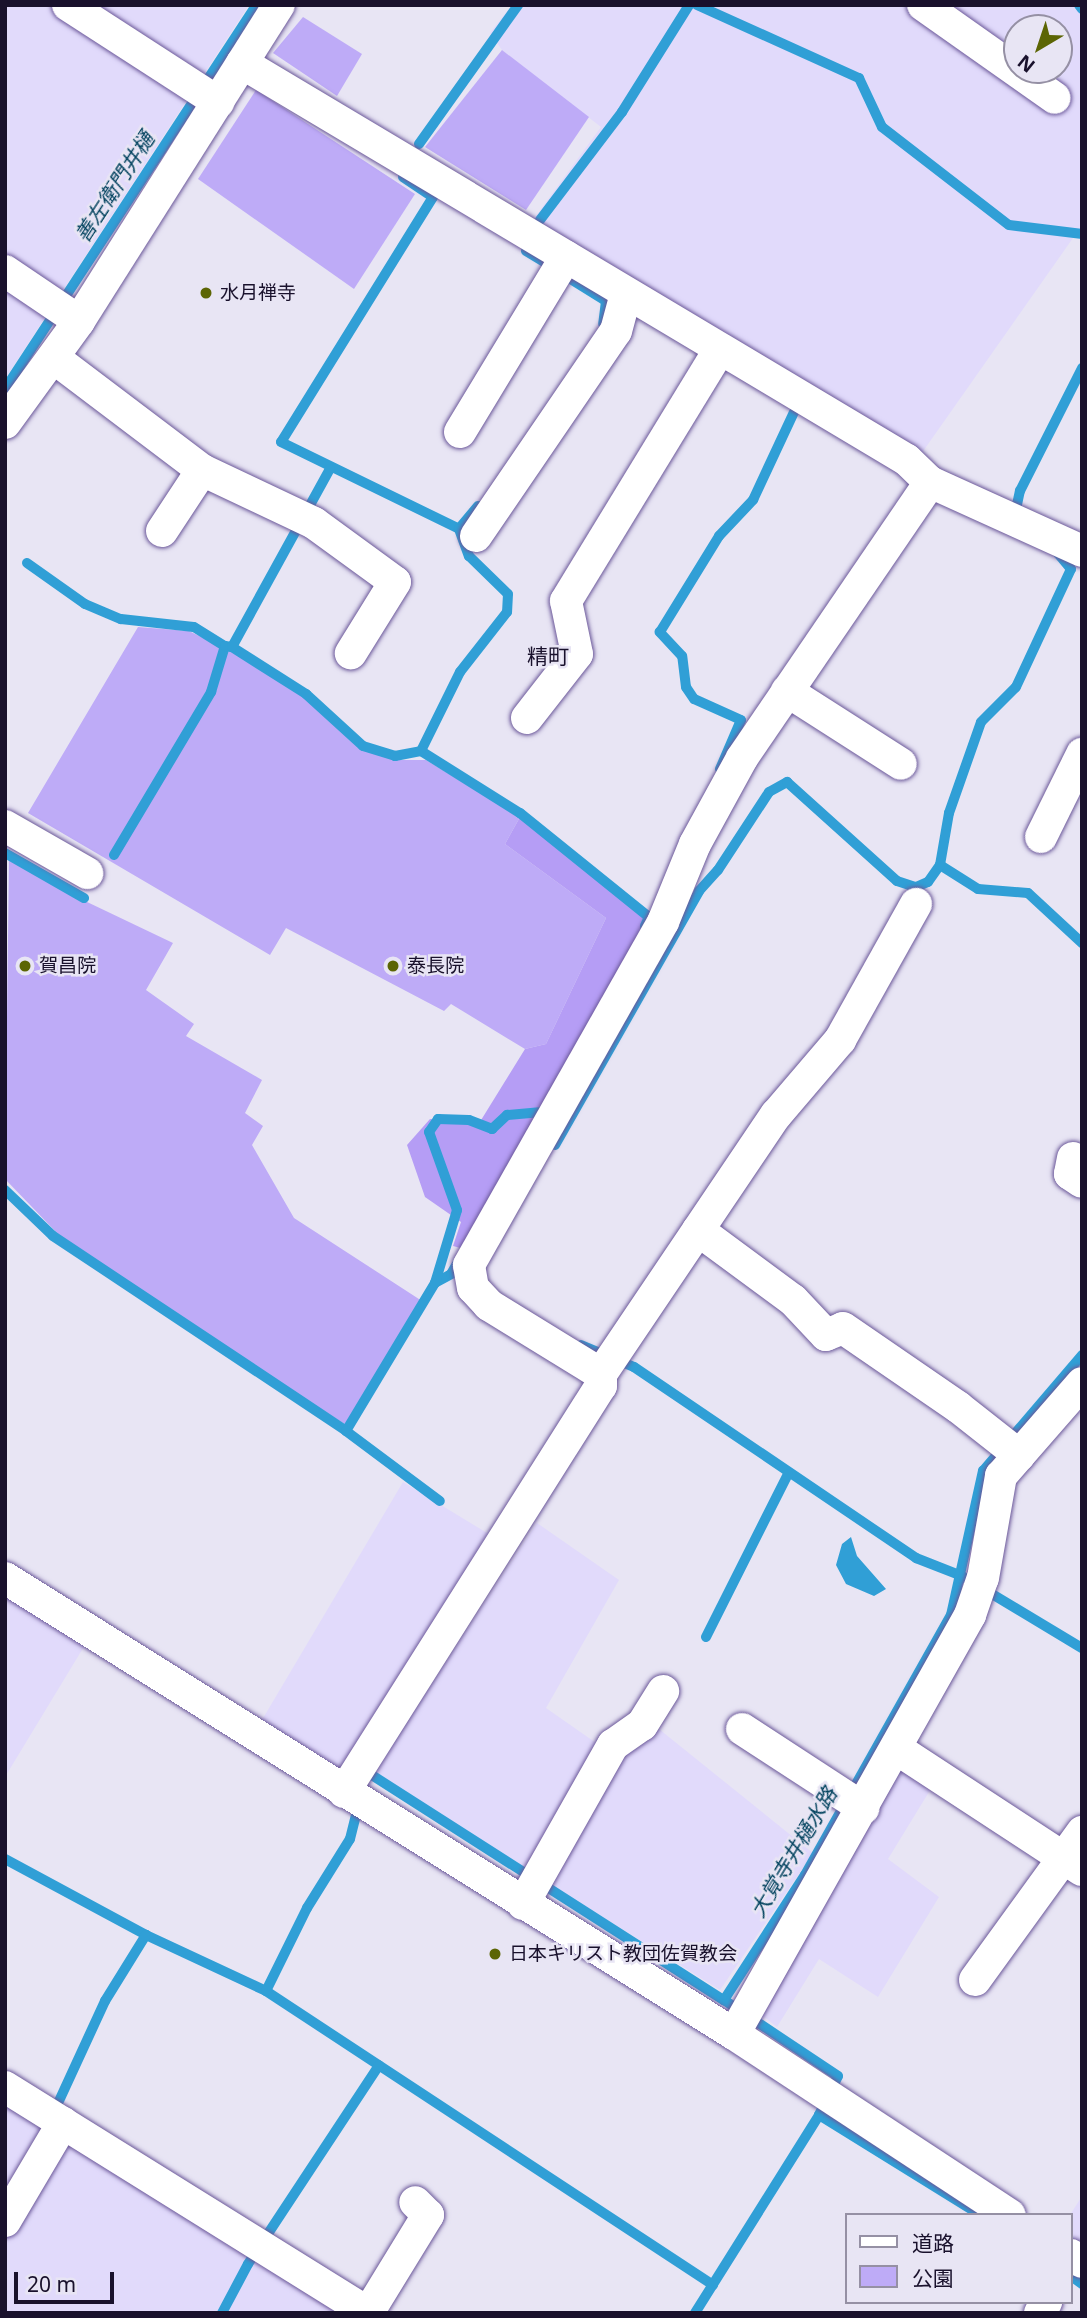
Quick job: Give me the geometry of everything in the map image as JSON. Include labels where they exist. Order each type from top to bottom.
[{"type":"street","points":[[68,5],[207,95]]},
{"type":"street","points":[[5,424],[54,358],[66,313],[207,95],[242,63],[279,5]]},
{"type":"street","points":[[923,5],[1055,98]]},
{"type":"street","points":[[242,63],[907,460],[930,482],[1014,517],[1082,551]]},
{"type":"street","points":[[460,432],[566,257]]},
{"type":"street","points":[[5,271],[66,313]]},
{"type":"street","points":[[476,536],[616,331],[626,293]]},
{"type":"street","points":[[527,718],[577,654],[566,601],[720,349]]},
{"type":"street","points":[[54,358],[202,470],[306,519],[395,582],[351,653]]},
{"type":"street","points":[[162,531],[202,470]]},
{"type":"street","points":[[609,1363],[489,1305],[473,1288],[469,1265],[663,922],[695,844],[741,758],[930,482]]},
{"type":"street","points":[[787,691],[901,764]]},
{"type":"street","points":[[1041,837],[1082,754]]},
{"type":"street","points":[[5,826],[87,873]]},
{"type":"street","points":[[354,1799],[601,1386],[609,1363],[776,1115],[840,1040],[916,904]]},
{"type":"street","points":[[698,1230],[793,1300],[826,1335],[843,1328],[1009,1447]]},
{"type":"street","points":[[741,2020],[850,1800],[897,1749],[980,1587],[1000,1476],[1009,1447],[1082,1383]]},
{"type":"street","points":[[5,1578],[354,1799],[532,1889],[741,2020],[829,2096],[1007,2213]]},
{"type":"street","points":[[532,1889],[612,1745],[642,1725],[663,1691]]},
{"type":"street","points":[[742,1729],[850,1800]]},
{"type":"street","points":[[897,1749],[1073,1864]]},
{"type":"street","points":[[975,1980],[1073,1864],[1082,1832]]},
{"type":"street","points":[[5,2087],[368,2313],[428,2215],[415,2202]]},
{"type":"street","points":[[5,2221],[63,2123]]},
{"type":"shaded area","points":[[5,5],[249,5],[5,379]]},
{"type":"shaded area","points":[[512,5],[1082,5],[1082,233],[1073,238],[919,457],[530,224],[601,127],[502,50],[490,33]]},
{"type":"shaded area","points":[[520,817],[652,922],[468,1250],[453,1246],[461,1222],[425,1197],[407,1145],[430,1119],[478,1125],[525,1049],[546,1044],[606,918],[505,844]]},
{"type":"shaded area","points":[[403,1482],[492,1536],[358,1754],[334,1772],[259,1725]]},
{"type":"shaded area","points":[[537,1523],[619,1580],[546,1708],[619,1759],[654,1725],[813,1853],[720,1990],[373,1774]]},
{"type":"shaded area","points":[[5,1592],[88,1640],[5,1777]]},
{"type":"shaded area","points":[[897,1764],[932,1787],[888,1859],[939,1897],[878,1997],[819,1959],[777,2027],[759,2013]]},
{"type":"shaded area","points":[[5,2099],[44,2123],[5,2188]]},
{"type":"shaded area","points":[[66,2135],[349,2313],[5,2313],[5,2241]]},
{"type":"shaded area","points":[[1082,2196],[1082,2245],[1073,2239],[1071,2213]]},
{"type":"green space","points":[[303,17],[362,54],[337,96],[273,53]]},
{"type":"green space","points":[[502,50],[589,117],[526,210],[425,147]]},
{"type":"green space","points":[[256,90],[415,194],[354,289],[198,179]]},
{"type":"green space","points":[[138,627],[189,631],[232,652],[306,698],[363,750],[395,760],[426,760],[520,817],[505,844],[606,918],[546,1044],[525,1049],[451,1004],[444,1011],[286,928],[270,955],[28,813]]},
{"type":"green space","points":[[9,857],[85,901],[173,943],[146,990],[194,1024],[186,1036],[262,1080],[245,1113],[263,1126],[252,1145],[294,1218],[422,1301],[346,1425],[146,1298],[59,1235],[5,1179]]},
{"type":"water","points":[[851,1537],[857,1556],[886,1589],[874,1596],[846,1584],[836,1565],[842,1544]]},
{"type":"waterway","name":"善左衛門井樋","points":[[5,389],[256,5]]},
{"type":"waterway","points":[[419,144],[518,5]]},
{"type":"waterway","points":[[540,220],[622,112],[689,5]]},
{"type":"waterway","points":[[697,5],[859,78],[882,127],[1009,225],[1082,234]]},
{"type":"waterway","points":[[1079,5],[1082,9]]},
{"type":"waterway","points":[[403,177],[433,197],[281,442],[459,529]]},
{"type":"waterway","points":[[526,251],[549,265]]},
{"type":"waterway","points":[[569,278],[606,301],[603,324]]},
{"type":"waterway","points":[[1015,514],[1020,491],[1082,368]]},
{"type":"waterway","points":[[720,769],[741,720],[694,699],[686,687],[682,656],[660,632],[719,536],[753,500],[794,412]]},
{"type":"waterway","points":[[114,855],[211,692],[225,646],[232,647],[330,469]]},
{"type":"waterway","points":[[478,506],[459,529],[469,556],[508,594],[507,612],[460,672],[421,751],[520,813],[649,917],[645,926]]},
{"type":"waterway","points":[[555,1145],[699,891],[718,870],[769,792],[787,782],[897,881],[916,887],[928,882],[940,865],[949,813],[981,722],[1016,687],[1071,569],[1056,551]]},
{"type":"waterway","points":[[27,563],[85,604],[121,619],[194,627],[225,646]]},
{"type":"waterway","points":[[232,647],[306,694],[363,746],[395,756],[421,751]]},
{"type":"waterway","points":[[5,853],[84,898]]},
{"type":"waterway","points":[[940,865],[978,889],[1028,893],[1082,943]]},
{"type":"waterway","points":[[435,1283],[457,1210],[429,1132],[438,1119],[469,1120],[492,1129],[507,1115],[542,1112]]},
{"type":"waterway","points":[[5,1190],[53,1236],[346,1431],[435,1283],[451,1274],[459,1260]]},
{"type":"waterway","points":[[581,1345],[634,1367],[916,1558],[962,1576],[1082,1648]]},
{"type":"waterway","name":"大覚寺井樋水路","points":[[695,2313],[819,2115],[838,2076],[724,2000],[805,1875],[951,1615],[983,1471],[1082,1355]]},
{"type":"waterway","points":[[346,1431],[440,1501]]},
{"type":"waterway","points":[[706,1637],[788,1474]]},
{"type":"waterway","points":[[367,1772],[724,2000]]},
{"type":"waterway","points":[[266,1991],[307,1908],[350,1839],[358,1806]]},
{"type":"waterway","points":[[5,1859],[146,1935],[266,1991],[713,2285]]},
{"type":"waterway","points":[[59,2101],[105,2001],[146,1935]]},
{"type":"waterway","points":[[222,2313],[248,2264],[379,2065]]},
{"type":"waterway","points":[[819,2115],[977,2213]]},
{"type":"waterway","points":[[1073,2277],[1082,2284]]},
{"type":"place","name":"水月禅寺","points":[[206,293]]},
{"type":"place","name":"賀昌院","points":[[25,966]]},
{"type":"place","name":"泰長院","points":[[393,966]]},
{"type":"place","name":"日本キリスト教団佐賀教会","points":[[495,1954]]},
{"type":"district","name":"精町","points":[[548,656]]}]
